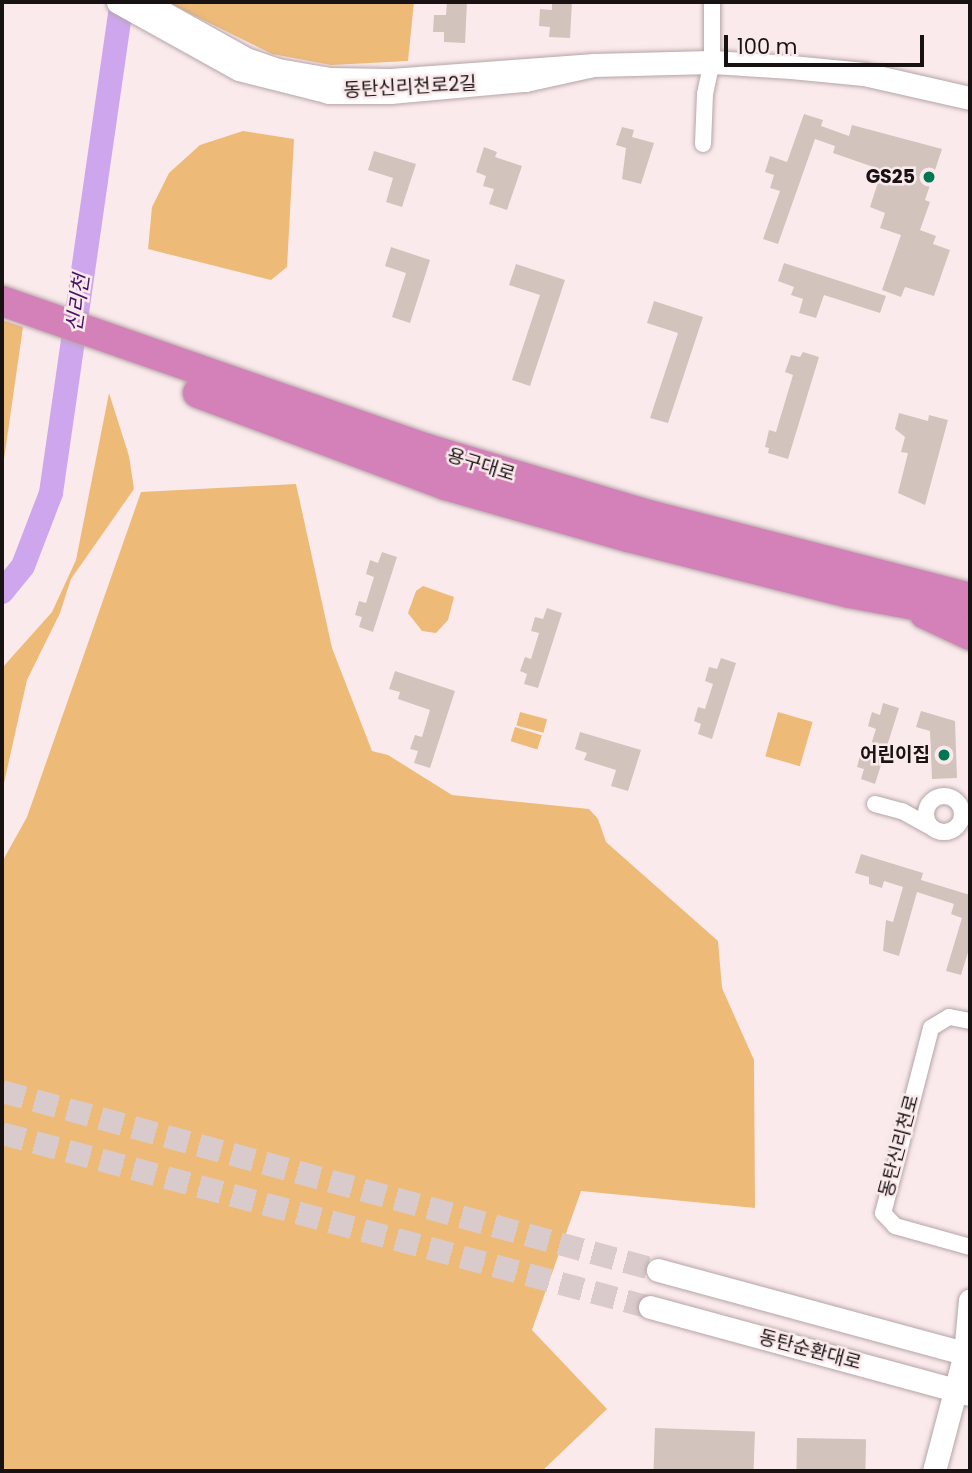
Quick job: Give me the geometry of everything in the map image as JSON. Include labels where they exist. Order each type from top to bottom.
[{"type":"highway","name":"용구대로","points":[[2,301],[233,394]]},
{"type":"highway","name":"용구대로","points":[[2,323],[233,394],[645,514],[970,615]]},
{"type":"highway","points":[[905,593],[970,588]]},
{"type":"highway","name":"용구대로","points":[[905,593],[970,598]]},
{"type":"highway","points":[[905,593],[970,635]]},
{"type":"street","name":"동탄신리천로2길","points":[[118,2],[244,58],[278,70],[330,79],[388,80],[594,65],[712,62],[864,74],[970,98]]},
{"type":"street","name":"동탄신리천로2길","points":[[144,2],[175,28]]},
{"type":"street","points":[[703,144],[705,94],[712,62],[712,2]]},
{"type":"street","points":[[875,804],[902,811],[942,832],[954,829],[966,813],[948,796],[902,811]]},
{"type":"street","points":[[928,804],[926,816],[931,827]]},
{"type":"street","name":"동탄신리천로","points":[[970,1021],[949,1017],[931,1028],[883,1213],[895,1226],[970,1247]]},
{"type":"street","name":"동탄순환대로","points":[[658,1270],[968,1352]]},
{"type":"street","points":[[933,1471],[962,1392],[968,1352],[970,1300]]},
{"type":"street","name":"동탄순환대로","points":[[649,1307],[962,1392]]},
{"type":"shaded area","points":[[167,2],[414,2],[408,61],[331,65],[272,54]]},
{"type":"shaded area","points":[[243,131],[294,139],[287,267],[271,280],[148,249],[152,207],[169,173],[200,145]]},
{"type":"shaded area","points":[[2,320],[23,327],[2,473]]},
{"type":"shaded area","points":[[109,393],[129,456],[134,489],[71,579],[60,613],[27,680],[2,792],[2,668],[52,612],[76,560]]},
{"type":"shaded area","points":[[296,484],[332,648],[372,751],[388,755],[452,795],[589,809],[598,819],[606,842],[718,941],[722,988],[754,1060],[755,1208],[581,1191],[532,1330],[607,1409],[542,1471],[2,1471],[2,862],[27,817],[141,492]]},
{"type":"shaded area","points":[[423,586],[454,597],[448,620],[436,633],[422,631],[408,613],[416,591]]},
{"type":"shaded area","points":[[520,712],[547,719],[543,733],[516,726]]},
{"type":"shaded area","points":[[778,712],[813,722],[800,766],[765,756]]},
{"type":"shaded area","points":[[515,727],[542,735],[537,750],[511,741]]},
{"type":"building","points":[[447,2],[467,2],[465,43],[444,42],[444,32],[433,32],[434,15],[446,15]]},
{"type":"building","points":[[552,2],[572,2],[570,38],[549,37],[550,27],[539,26],[540,9],[552,10]]},
{"type":"building","points":[[804,114],[823,120],[821,126],[849,136],[852,125],[942,149],[925,200],[930,202],[920,230],[936,236],[933,244],[950,250],[934,296],[905,287],[901,297],[882,290],[901,235],[880,228],[885,213],[870,207],[882,170],[833,153],[835,146],[815,139],[778,244],[763,239],[780,191],[770,188],[774,175],[765,172],[770,156],[787,162]]},
{"type":"building","points":[[622,127],[634,130],[632,137],[654,143],[641,184],[622,179],[626,148],[616,145]]},
{"type":"building","points":[[484,147],[497,152],[495,157],[522,166],[507,210],[489,204],[494,189],[483,186],[486,176],[476,172]]},
{"type":"building","points":[[374,151],[416,164],[402,207],[386,202],[393,178],[368,170]]},
{"type":"building","points":[[391,247],[430,260],[410,323],[392,317],[406,273],[385,266]]},
{"type":"building","points":[[784,263],[886,296],[880,313],[824,295],[816,318],[799,313],[803,299],[791,295],[794,287],[778,281]]},
{"type":"building","points":[[516,264],[565,280],[530,386],[512,380],[540,295],[509,285]]},
{"type":"building","points":[[654,301],[703,317],[668,423],[650,418],[678,333],[647,323]]},
{"type":"building","points":[[803,352],[819,357],[788,459],[768,453],[769,448],[765,447],[769,430],[776,432],[793,375],[785,372],[791,355],[800,357]]},
{"type":"building","points":[[899,413],[928,421],[929,415],[948,420],[925,505],[898,493],[908,453],[901,452],[905,437],[895,429]]},
{"type":"building","points":[[382,552],[397,557],[373,632],[359,627],[362,617],[355,615],[359,601],[366,603],[374,577],[366,574],[370,560],[378,563]]},
{"type":"building","points":[[547,608],[562,613],[538,688],[524,684],[527,674],[520,671],[525,657],[531,659],[539,633],[531,631],[535,617],[543,619]]},
{"type":"building","points":[[721,658],[736,663],[712,739],[698,734],[701,724],[694,721],[698,707],[705,709],[713,684],[705,681],[709,667],[717,669]]},
{"type":"building","points":[[395,671],[455,691],[430,768],[414,763],[418,751],[410,749],[415,735],[422,737],[430,710],[398,699],[400,692],[389,689]]},
{"type":"building","points":[[883,703],[899,708],[875,784],[861,779],[864,769],[857,767],[861,752],[868,754],[876,729],[868,726],[872,712],[880,715]]},
{"type":"building","name":"어린이집","points":[[921,711],[955,721],[957,778],[932,779],[930,731],[916,727]]},
{"type":"building","points":[[580,732],[641,750],[628,791],[611,786],[616,770],[584,760],[587,753],[575,749]]},
{"type":"building","points":[[861,854],[923,873],[921,880],[970,895],[970,946],[961,975],[946,971],[962,918],[951,914],[954,904],[917,892],[899,956],[883,951],[886,920],[893,922],[903,887],[884,881],[882,888],[869,884],[869,877],[855,873]]},
{"type":"building","points":[[655,1428],[755,1431],[754,1471],[653,1471]]},
{"type":"building","points":[[797,1438],[866,1439],[865,1471],[796,1471]]},
{"type":"waterway","name":"신리천","points":[[2,592],[23,566],[51,493],[122,2]]},
{"type":"tunnel","points":[[2,1091],[658,1270]]},
{"type":"tunnel","points":[[2,1133],[650,1307]]},
{"type":"place","name":"GS25","points":[[929,177]]},
{"type":"place","name":"어린이집","points":[[944,755]]}]
